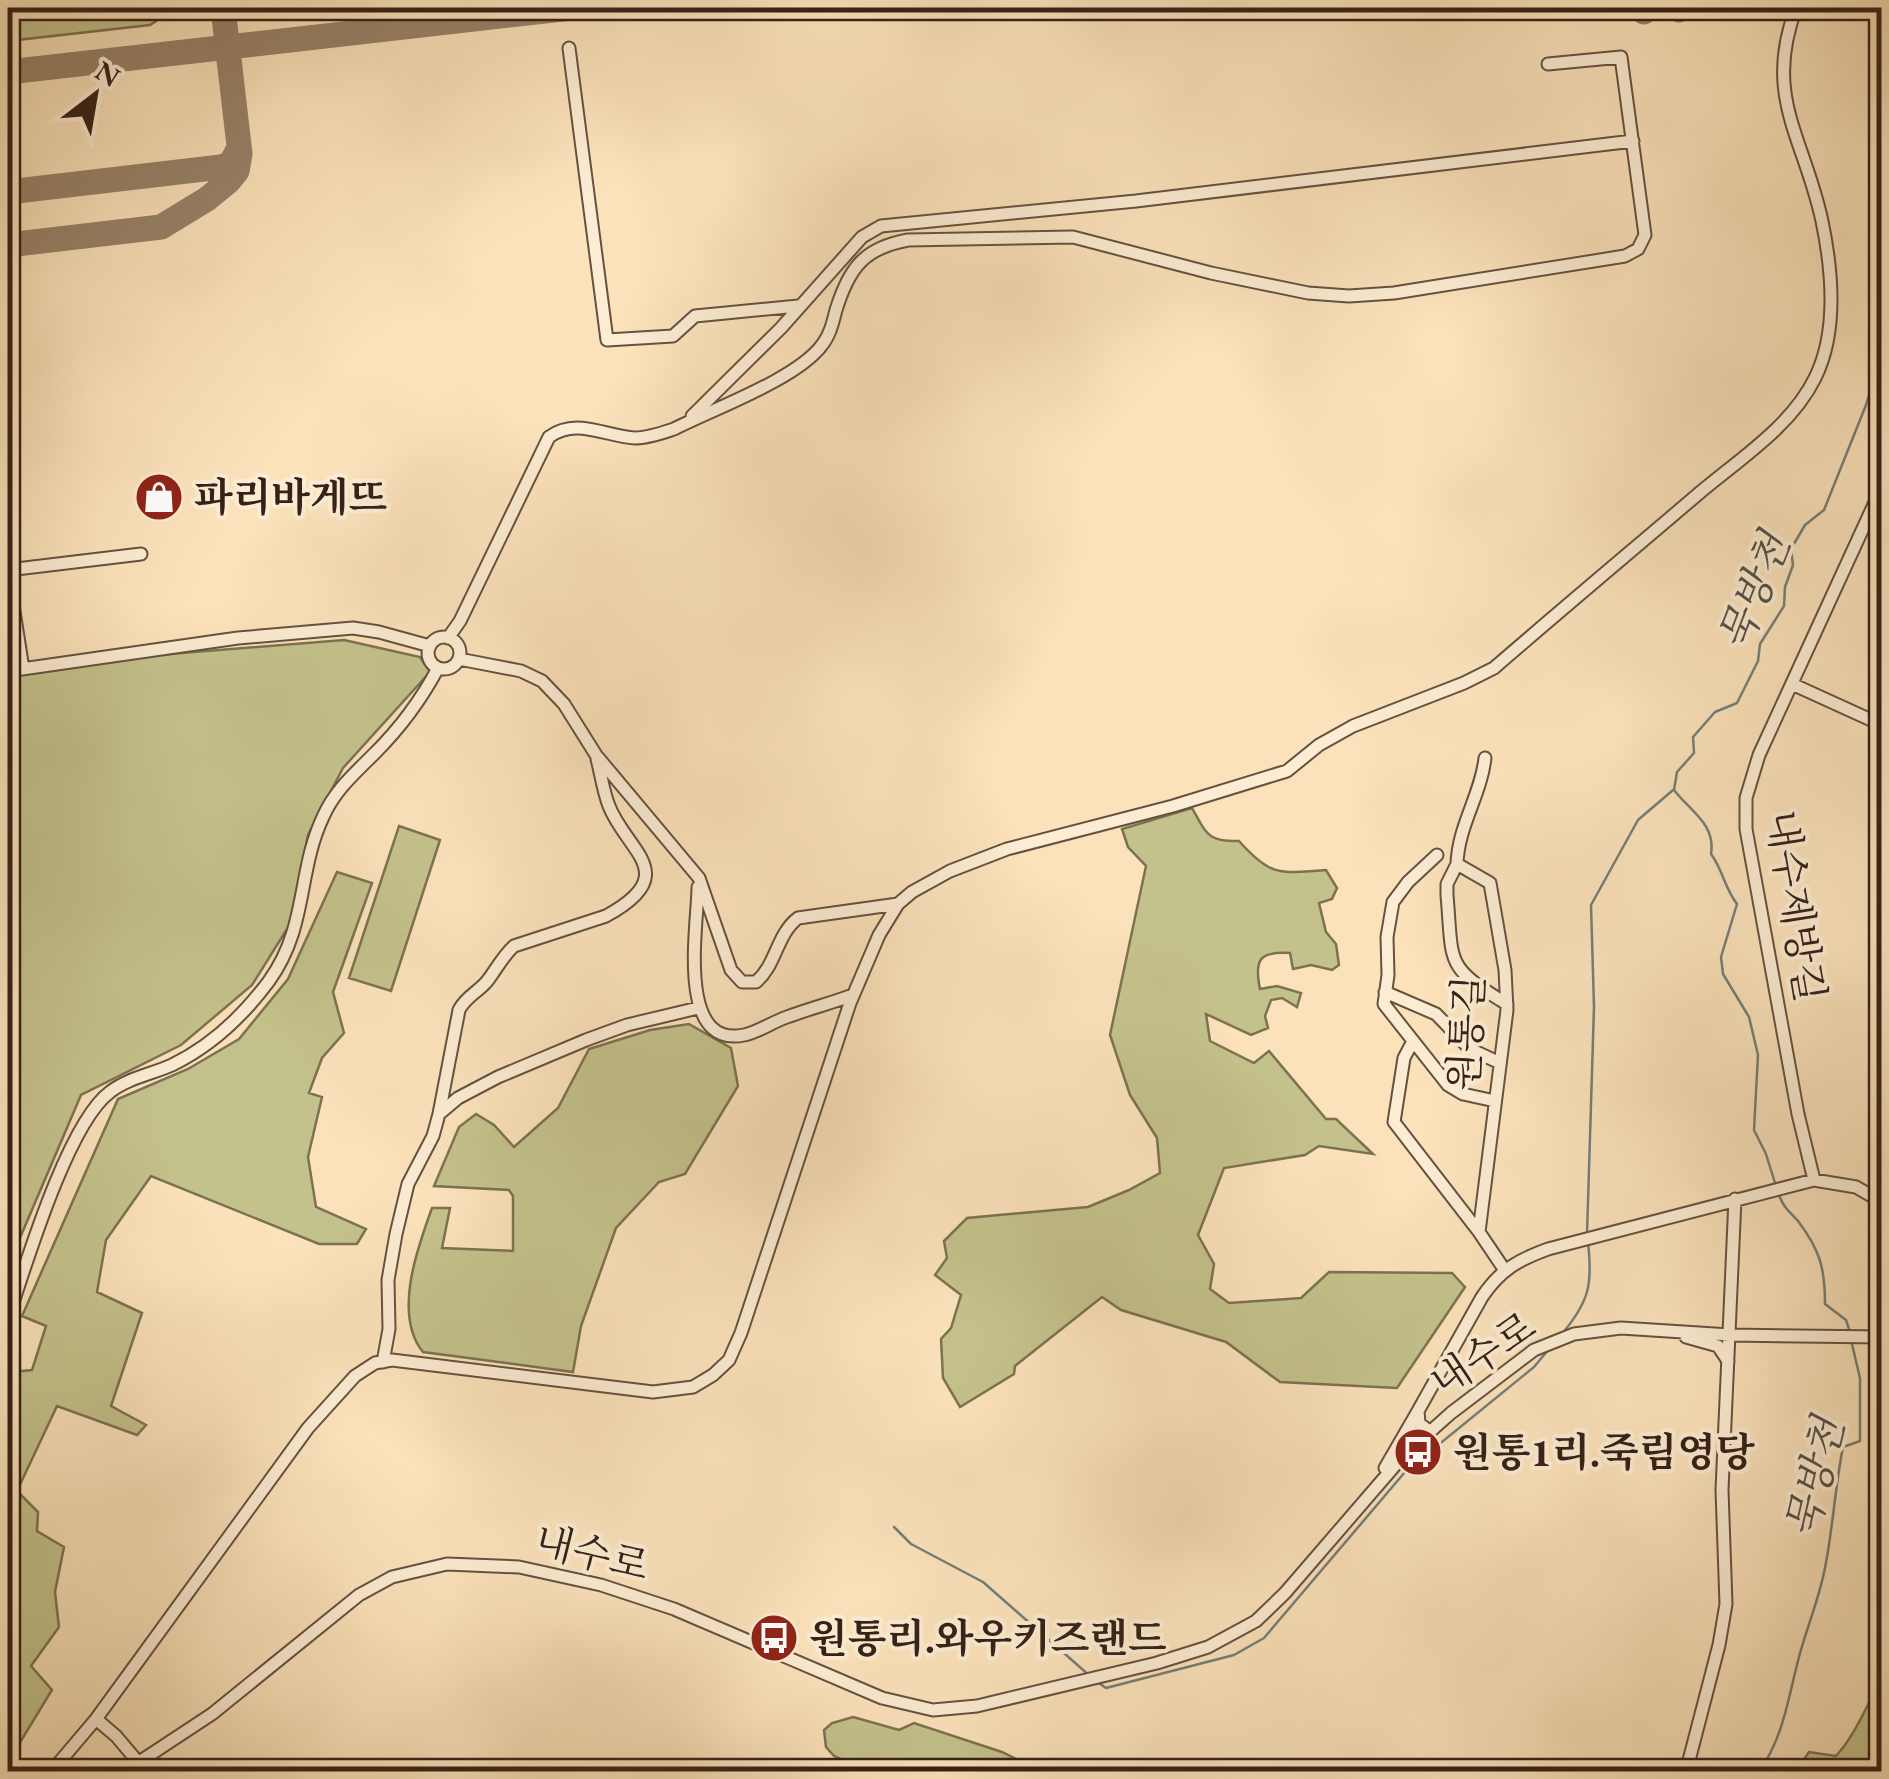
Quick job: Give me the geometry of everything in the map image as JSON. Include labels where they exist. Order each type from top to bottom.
[{"type":"street","points":[[51,1772],[96,1719],[308,1428],[354,1376],[383,1362],[438,1364],[653,1392],[693,1387],[713,1376],[735,1349],[854,995],[879,935],[898,904],[912,892],[950,871],[1008,849],[1173,806],[1287,770],[1353,726],[1494,668],[1764,440],[1805,396],[1817,375],[1824,355],[1830,309],[1828,250],[1819,206],[1784,101],[1782,50],[1796,8]]},
{"type":"street","points":[[569,48],[607,340],[673,336],[695,316],[798,306]]},
{"type":"street","points":[[448,638],[548,438],[573,426],[637,438],[674,429],[812,356],[830,332],[852,271],[867,255],[886,244],[908,240],[1073,237],[1308,294],[1349,296],[1394,293],[1608,259],[1638,249],[1645,236],[1621,58],[1548,64]]},
{"type":"street","points":[[686,423],[781,328],[862,237],[881,226],[1136,202],[1633,141]]},
{"type":"street","name":"내수제방길","points":[[1809,1181],[1745,812],[1753,772],[1882,486]]},
{"type":"street","points":[[24,669],[8,572],[141,554]]},
{"type":"street","points":[[8,671],[238,638],[353,628],[430,646]]},
{"type":"street","points":[[448,638],[457,643],[459,659],[453,667],[438,668],[430,661],[430,646],[437,639],[448,638]]},
{"type":"street","points":[[459,659],[496,664],[542,681],[564,704],[596,755],[699,878],[730,970],[742,982],[756,982],[766,974],[787,926],[798,918],[898,904]]},
{"type":"street","points":[[8,1318],[69,1151],[94,1106],[113,1089],[172,1065],[226,1030],[269,981],[297,926],[323,816],[344,782],[377,752],[418,704],[438,668]]},
{"type":"street","points":[[1792,684],[1882,725]]},
{"type":"street","points":[[383,1362],[390,1328],[388,1280],[400,1217],[408,1184],[433,1136],[459,1010],[514,946],[620,908],[644,877],[646,868],[640,853],[610,808],[596,755]]},
{"type":"street","points":[[1486,758],[1478,796],[1462,829],[1457,864],[1446,894],[1452,960],[1468,979],[1507,1004]]},
{"type":"street","points":[[1437,855],[1393,902],[1387,937],[1387,1010],[1456,1091],[1495,1101]]},
{"type":"street","name":"원통길","points":[[1457,864],[1490,883],[1505,970],[1507,1004],[1479,1232]]},
{"type":"street","points":[[699,878],[694,954],[698,1008],[711,1024],[736,1036],[854,995]]},
{"type":"street","points":[[1385,992],[1436,1014],[1470,1049],[1500,1063]]},
{"type":"street","points":[[439,1114],[458,1098],[498,1077],[586,1040],[627,1025],[698,1008]]},
{"type":"street","points":[[1414,1041],[1404,1058],[1394,1122],[1504,1268]]},
{"type":"street","points":[[1375,1486],[1482,1297],[1504,1268],[1548,1249],[1809,1181],[1856,1187],[1882,1202]]},
{"type":"street","points":[[1686,1772],[1720,1644],[1726,1604],[1722,1490],[1738,1199]]},
{"type":"street","name":"내수로","points":[[124,1772],[212,1714],[359,1594],[412,1570],[465,1562],[519,1566],[636,1596],[882,1698],[913,1707],[953,1710],[977,1706],[1110,1674],[1197,1651],[1246,1629],[1285,1593],[1375,1486],[1429,1432],[1507,1368],[1547,1344],[1582,1332],[1621,1328],[1881,1337]]},
{"type":"street","points":[[1662,1330],[1718,1346],[1729,1362]]},
{"type":"street","points":[[1418,1411],[1419,1423],[1429,1432]]},
{"type":"street","points":[[96,1719],[138,1762]]},
{"type":"shaded area","points":[[8,8],[176,8],[150,25],[8,41]]},
{"type":"shaded area","points":[[344,640],[420,657],[430,672],[343,768],[308,835],[292,921],[252,985],[181,1045],[81,1095],[8,1266],[8,677],[157,655]]},
{"type":"shaded area","points":[[1192,808],[1214,838],[1239,841],[1260,862],[1278,870],[1326,870],[1337,888],[1332,899],[1319,903],[1326,932],[1336,944],[1339,965],[1332,970],[1311,965],[1293,969],[1290,953],[1265,956],[1259,964],[1260,989],[1277,986],[1301,993],[1297,1007],[1282,998],[1271,1000],[1265,1016],[1268,1028],[1251,1035],[1206,1014],[1210,1041],[1254,1063],[1269,1051],[1326,1119],[1336,1119],[1373,1154],[1319,1146],[1305,1155],[1224,1168],[1198,1235],[1214,1264],[1210,1289],[1229,1303],[1301,1298],[1329,1272],[1452,1273],[1465,1287],[1397,1388],[1280,1382],[1226,1342],[1121,1310],[1102,1297],[1015,1366],[1014,1374],[960,1407],[943,1378],[941,1339],[951,1328],[961,1295],[935,1275],[947,1258],[944,1241],[967,1218],[1088,1207],[1160,1173],[1157,1138],[1130,1095],[1110,1035],[1146,866],[1128,847],[1122,829]]},
{"type":"shaded area","points":[[399,826],[440,840],[391,991],[349,978]]},
{"type":"shaded area","points":[[337,872],[372,883],[333,992],[344,1033],[322,1058],[309,1093],[322,1097],[308,1157],[316,1207],[366,1229],[357,1244],[319,1244],[151,1176],[106,1240],[97,1292],[142,1313],[111,1406],[146,1425],[137,1435],[57,1406],[17,1491],[38,1512],[37,1531],[64,1547],[55,1592],[59,1627],[31,1666],[52,1690],[13,1754],[8,1515],[12,1372],[32,1370],[46,1326],[22,1316],[118,1099],[188,1069],[239,1039],[288,979]]},
{"type":"shaded area","points":[[689,1024],[731,1048],[738,1086],[685,1174],[659,1182],[616,1228],[581,1326],[573,1372],[423,1352],[414,1337],[409,1301],[415,1262],[432,1208],[450,1208],[442,1248],[513,1251],[513,1196],[509,1190],[434,1186],[459,1127],[476,1114],[494,1125],[514,1147],[558,1108],[589,1049],[650,1030]]},
{"type":"shaded area","points":[[1881,1680],[1881,1771],[1796,1771],[1809,1752],[1836,1756]]},
{"type":"shaded area","points":[[853,1717],[899,1730],[914,1723],[1002,1752],[1041,1771],[867,1771],[834,1756],[826,1747],[824,1730],[832,1723]]},
{"type":"waterway","name":"묵방천","points":[[1775,1183],[1754,1130],[1758,1055],[1749,1017],[1723,974],[1721,957],[1737,904],[1711,854],[1706,826],[1674,790],[1677,772],[1694,753],[1693,737],[1715,712],[1737,703],[1758,661],[1760,644],[1784,606],[1785,587],[1793,565],[1791,549],[1805,525],[1824,510],[1866,405],[1881,355],[1877,322],[1882,291]]},
{"type":"waterway","points":[[1587,1234],[1594,1007],[1591,905],[1638,820],[1673,790]]},
{"type":"waterway","name":"묵방천","points":[[1779,1195],[1816,1251],[1824,1280],[1825,1304],[1846,1320],[1850,1332]]},
{"type":"waterway","points":[[1561,1335],[1578,1313],[1587,1292],[1588,1242]]},
{"type":"waterway","name":"묵방천","points":[[1759,1772],[1780,1731],[1822,1579],[1843,1447],[1860,1441],[1860,1378],[1851,1340]]},
{"type":"waterway","points":[[1096,1681],[1106,1688],[1234,1655],[1264,1638],[1405,1472],[1534,1367],[1549,1349]]},
{"type":"waterway","points":[[894,1527],[911,1544],[983,1582],[1090,1676]]},
{"type":"taxiway","points":[[8,245],[161,227],[229,181],[237,171],[240,154],[223,8]]},
{"type":"taxiway","points":[[8,72],[572,8]]},
{"type":"taxiway","points":[[1644,12],[1646,8]]},
{"type":"taxiway","points":[[8,192],[221,167],[231,163],[239,148]]},
{"type":"place","name":"파리바게뜨","points":[[159,497]]},
{"type":"place","name":"원통1리.죽림영당","points":[[1418,1452]]},
{"type":"place","name":"원통리.와우키즈랜드","points":[[774,1638]]}]
